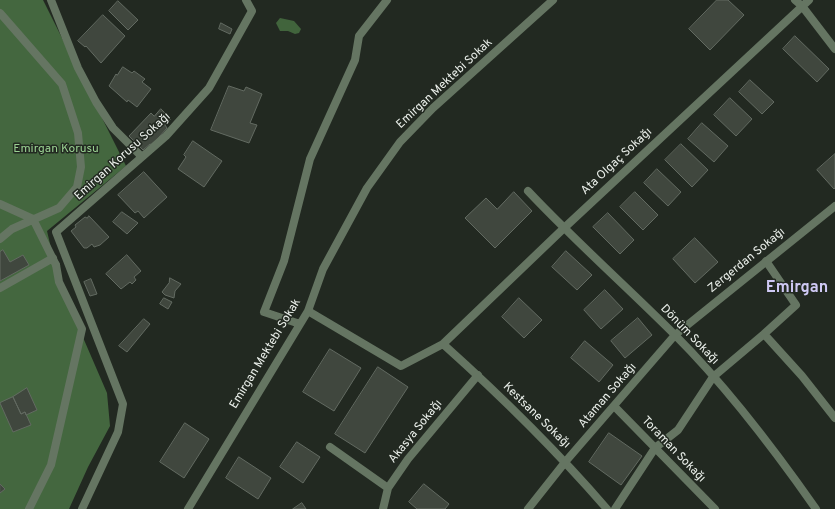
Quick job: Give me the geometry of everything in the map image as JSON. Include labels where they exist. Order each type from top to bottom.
[{"type":"street","points":[[51,0],[78,68],[96,102],[112,128],[142,156]]},
{"type":"street","name":"Emirgan Korusu Sokağı","points":[[82,509],[118,432],[123,404],[56,232],[166,136],[210,88],[252,11],[246,0]]},
{"type":"street","points":[[300,324],[264,312],[286,255],[310,159],[355,60],[359,36],[387,0]]},
{"type":"street","name":"Emirgan Mektebi Sokak","points":[[188,509],[308,311],[323,269],[368,188],[400,142],[433,108],[553,0]]},
{"type":"street","points":[[795,0],[802,6],[835,50]]},
{"type":"street","name":"Ata Olgaç Sokağı","points":[[308,311],[401,366],[443,344],[563,229],[809,0]]},
{"type":"street","points":[[0,13],[62,84],[78,133],[82,167],[76,187],[59,208],[12,229],[0,240]]},
{"type":"street","name":"Dönüm Sokağı","points":[[528,191],[563,229],[675,336],[772,446],[816,509]]},
{"type":"street","points":[[0,204],[33,219],[54,261],[59,282],[82,329],[51,465],[29,509]]},
{"type":"street","name":"Zergerdan Sokağı","points":[[675,336],[835,206]]},
{"type":"street","points":[[0,288],[54,261]]},
{"type":"street","points":[[615,509],[655,448],[678,430],[712,377],[796,305],[766,261]]},
{"type":"street","points":[[764,334],[802,376],[835,418]]},
{"type":"street","name":"Ataman Sokağı","points":[[528,509],[566,461],[615,407],[675,336]]},
{"type":"street","name":"Kestsane Sokağı","points":[[443,344],[566,461],[607,509]]},
{"type":"street","name":"Akasya Sokağı","points":[[383,509],[388,488],[408,459],[478,376]]},
{"type":"street","name":"Toraman Sokağı","points":[[615,407],[715,509]]},
{"type":"street","points":[[330,447],[388,488]]},
{"type":"green space","name":"Emirgan Korusu","points":[[0,0],[43,0],[126,166],[47,231],[59,282],[107,393],[110,426],[88,467],[69,509],[0,509]]},
{"type":"shaded area","points":[[280,18],[294,21],[301,29],[299,33],[295,34],[288,31],[280,31],[276,23]]},
{"type":"building","points":[[717,0],[728,0],[744,15],[710,50],[689,29]]},
{"type":"building","points":[[118,1],[138,20],[128,30],[109,11]]},
{"type":"building","points":[[103,15],[125,36],[101,63],[86,46],[85,47],[78,41]]},
{"type":"building","points":[[221,23],[232,29],[230,34],[219,29]]},
{"type":"building","points":[[795,36],[829,69],[817,82],[783,49]]},
{"type":"building","points":[[123,67],[132,73],[134,71],[145,79],[142,82],[151,89],[137,107],[128,100],[127,102],[109,86],[116,74],[117,75]]},
{"type":"building","points":[[750,80],[774,102],[762,114],[739,92]]},
{"type":"building","points":[[229,86],[244,91],[246,87],[262,94],[250,123],[257,125],[249,143],[211,130]]},
{"type":"building","points":[[730,98],[752,119],[736,136],[714,115]]},
{"type":"building","points":[[161,109],[171,119],[165,125],[167,128],[152,145],[150,144],[143,150],[129,136],[151,113],[154,116]]},
{"type":"building","points":[[702,123],[728,146],[714,162],[688,139]]},
{"type":"building","points":[[193,141],[222,161],[204,187],[178,169],[186,157],[184,155]]},
{"type":"building","points":[[681,144],[708,170],[692,187],[665,160]]},
{"type":"building","points":[[835,154],[835,188],[834,189],[817,170]]},
{"type":"building","points":[[657,169],[681,192],[668,206],[644,183]]},
{"type":"building","points":[[144,172],[167,197],[144,218],[138,211],[135,213],[118,195]]},
{"type":"building","points":[[514,192],[532,211],[495,248],[465,218],[486,198],[497,209]]},
{"type":"building","points":[[635,192],[658,215],[643,230],[620,207]]},
{"type":"building","points":[[122,212],[138,223],[127,234],[113,222]]},
{"type":"building","points":[[608,213],[634,240],[620,254],[593,227]]},
{"type":"building","points":[[89,216],[109,237],[100,245],[94,247],[92,244],[87,248],[84,248],[71,231],[76,227],[75,225],[85,217],[87,218]]},
{"type":"building","points":[[695,238],[718,262],[695,283],[673,259]]},
{"type":"building","points":[[3,250],[10,262],[23,255],[29,265],[0,281],[0,252]]},
{"type":"building","points":[[566,251],[592,275],[577,290],[552,267]]},
{"type":"building","points":[[127,255],[141,271],[134,277],[136,280],[132,284],[130,282],[121,289],[106,274]]},
{"type":"building","points":[[170,278],[181,284],[175,291],[174,298],[165,295],[162,292],[169,283]]},
{"type":"building","points":[[91,279],[97,294],[90,296],[84,282]]},
{"type":"building","points":[[605,290],[623,309],[601,329],[584,310]]},
{"type":"building","points":[[164,298],[172,302],[168,309],[160,304]]},
{"type":"building","points":[[519,298],[542,320],[524,338],[502,317]]},
{"type":"building","points":[[638,318],[652,335],[625,358],[611,341]]},
{"type":"building","points":[[144,319],[150,324],[127,352],[119,346]]},
{"type":"building","points":[[585,341],[613,365],[599,382],[571,358]]},
{"type":"building","points":[[330,349],[361,368],[334,411],[303,392]]},
{"type":"building","points":[[378,367],[408,387],[365,453],[335,434]]},
{"type":"building","points":[[27,388],[37,410],[26,415],[25,412],[21,414],[13,397]]},
{"type":"building","points":[[13,397],[21,414],[25,412],[31,425],[13,432],[0,403]]},
{"type":"building","points":[[185,423],[209,439],[184,478],[160,462]]},
{"type":"building","points":[[609,433],[642,456],[621,485],[589,462]]},
{"type":"building","points":[[297,442],[320,457],[303,483],[280,467]]},
{"type":"building","points":[[239,457],[271,478],[258,499],[226,478]]},
{"type":"building","points":[[0,484],[5,489],[0,493]]},
{"type":"building","points":[[424,484],[449,504],[445,509],[417,509],[409,502]]},
{"type":"building","points":[[302,503],[306,509],[293,509]]},
{"type":"district","name":"Emirgan","points":[[797,289]]}]
